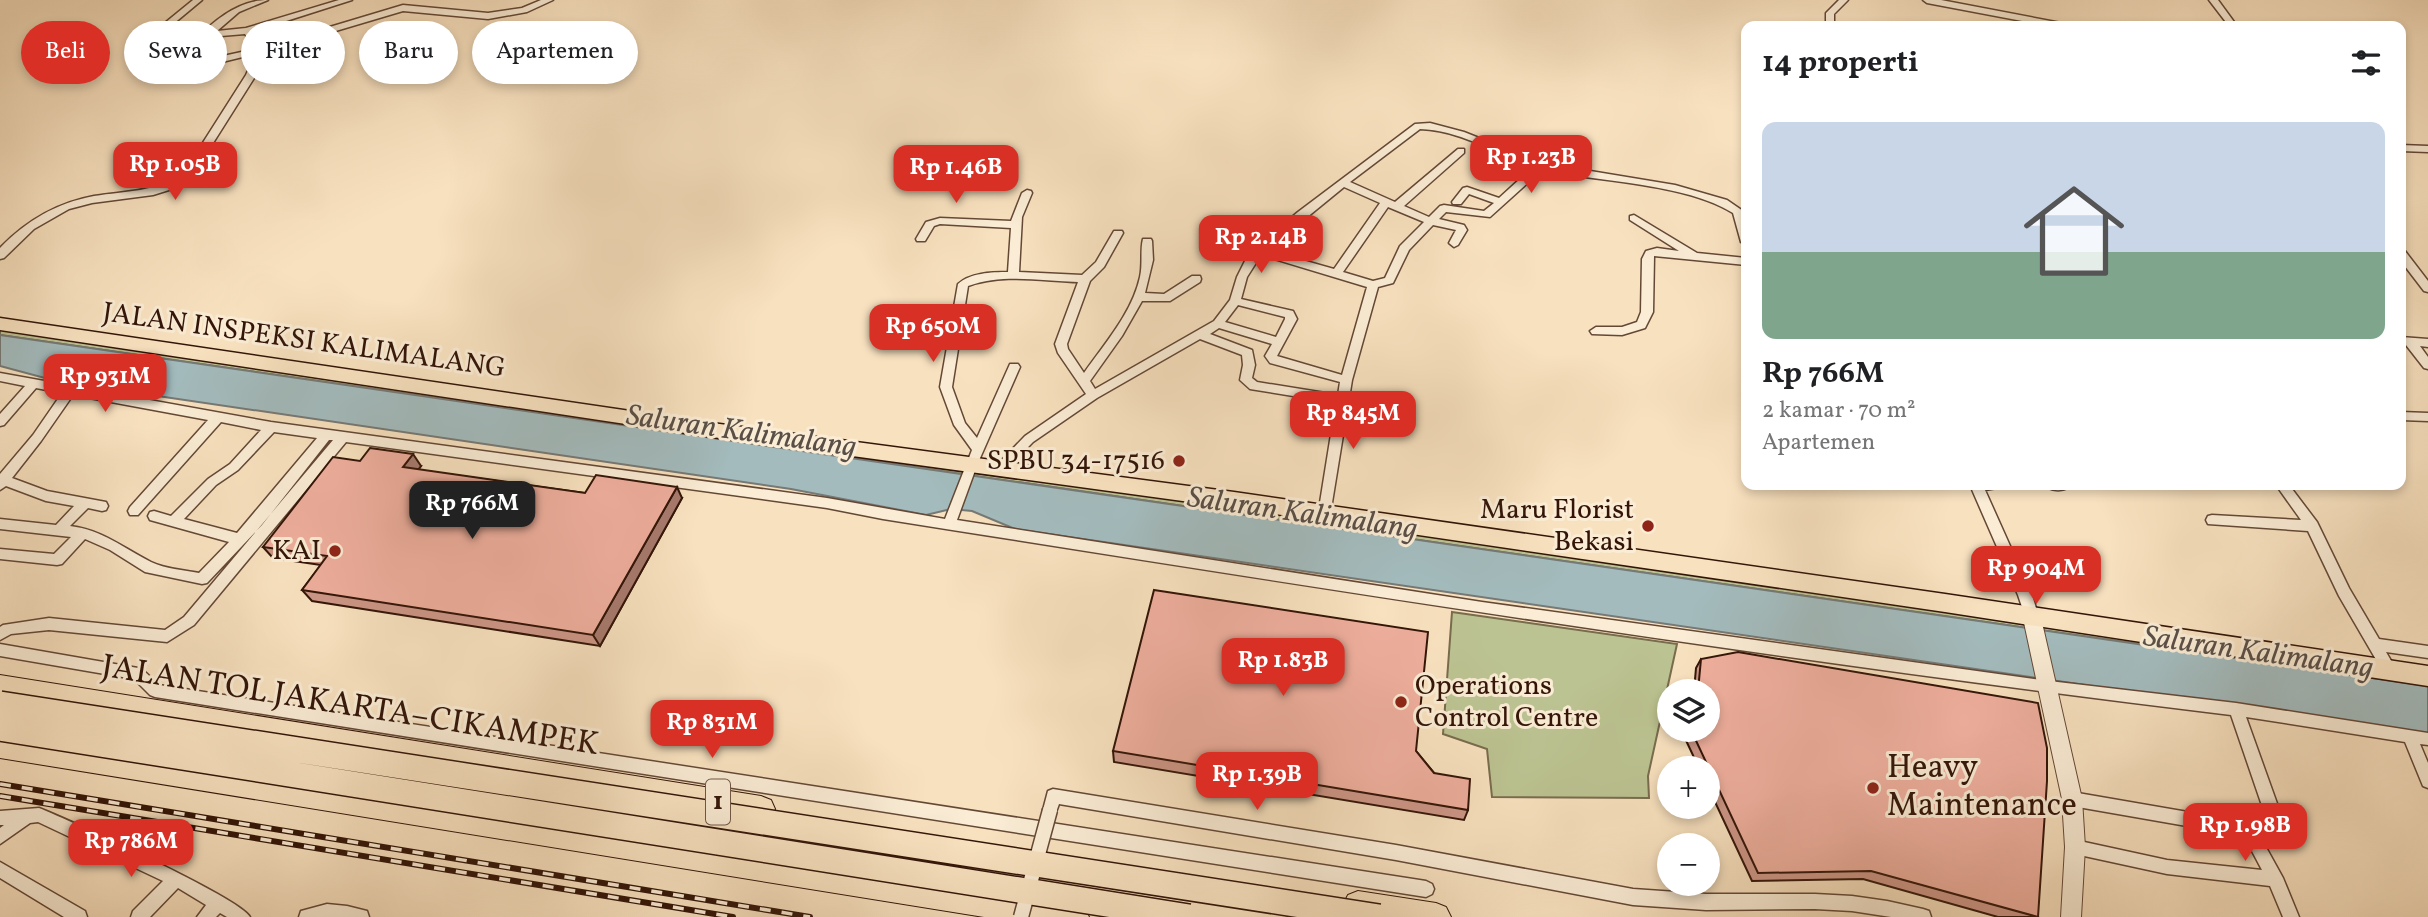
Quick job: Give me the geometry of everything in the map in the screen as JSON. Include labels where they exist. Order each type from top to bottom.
[{"type":"highway","name":"JALAN TOL JAKARTA–CIKAMPEK","points":[[0,687],[1436,917]]},
{"type":"highway","name":"1","points":[[0,704],[1379,917]]},
{"type":"highway","name":"1","points":[[0,728],[1189,917]]},
{"type":"highway","name":"1","points":[[0,746],[1074,917]]},
{"type":"main road","name":"JALAN INSPEKSI KALIMALANG","points":[[0,324],[712,430],[972,462],[2011,614],[2033,624],[2053,620],[2428,676]]},
{"type":"street","points":[[198,0],[136,51],[155,60],[181,63],[241,56]]},
{"type":"street","points":[[222,21],[248,3],[264,0]]},
{"type":"street","points":[[280,21],[348,0]]},
{"type":"street","points":[[345,25],[394,10],[412,8],[488,16],[524,10],[549,0]]},
{"type":"street","points":[[1830,21],[1830,13],[1844,0]]},
{"type":"street","points":[[1927,0],[2035,21]]},
{"type":"street","points":[[2213,0],[2229,21]]},
{"type":"street","points":[[0,255],[27,229],[55,211],[94,199],[159,191],[187,176],[245,84]]},
{"type":"street","points":[[1001,468],[1029,439],[1093,395],[1218,324],[1235,301],[1242,277],[1259,251],[1302,214],[1345,184],[1410,131],[1426,125],[1540,166],[1708,196],[1738,211],[1741,223]]},
{"type":"street","points":[[2406,148],[2428,149]]},
{"type":"street","points":[[1336,274],[1391,205],[1461,151]]},
{"type":"street","points":[[1259,251],[1373,285],[1389,280],[1404,248],[1445,207],[1486,215],[1540,166]]},
{"type":"street","points":[[1345,184],[1430,221],[1460,227],[1462,230],[1454,243]]},
{"type":"street","points":[[1457,202],[1467,190],[1501,202]]},
{"type":"street","points":[[1013,276],[1017,217],[1027,193]]},
{"type":"street","points":[[1634,218],[1695,256]]},
{"type":"street","points":[[921,239],[930,225],[940,221],[1016,225]]},
{"type":"street","points":[[1093,395],[1062,350],[1061,344],[1086,279],[1100,264],[1118,233]]},
{"type":"street","points":[[1084,381],[1139,297],[1149,266],[1147,241]]},
{"type":"street","points":[[1597,331],[1622,331],[1641,325],[1647,312],[1647,259],[1650,254],[1657,252],[1741,261]]},
{"type":"street","points":[[2406,260],[2428,288]]},
{"type":"street","points":[[2406,275],[2418,275]]},
{"type":"street","points":[[972,462],[946,387],[961,287],[969,281],[1013,276],[1086,279]]},
{"type":"street","points":[[1139,297],[1166,298],[1196,279]]},
{"type":"street","points":[[1324,515],[1346,380],[1373,285]]},
{"type":"street","points":[[1235,301],[1291,316],[1271,356],[1274,360],[1346,380]]},
{"type":"street","points":[[1218,324],[1279,342]]},
{"type":"street","points":[[1201,335],[1248,353],[1247,380],[1254,386],[1343,400]]},
{"type":"street","points":[[2406,341],[2428,343]]},
{"type":"street","points":[[2406,342],[2428,365]]},
{"type":"street","points":[[951,520],[972,462],[1014,367]]},
{"type":"street","points":[[0,377],[271,427],[951,520],[1482,608],[2049,687],[2235,709],[2428,739]]},
{"type":"street","points":[[0,422],[32,385]]},
{"type":"street","points":[[69,391],[54,415],[2,481],[46,496],[102,506]]},
{"type":"street","points":[[134,510],[219,416]]},
{"type":"street","points":[[2406,416],[2428,417]]},
{"type":"street","points":[[173,522],[212,482],[234,467],[271,427]]},
{"type":"street","points":[[0,524],[83,533],[115,547],[149,568],[202,579],[326,435]]},
{"type":"street","points":[[0,634],[9,629],[49,624],[167,636],[189,621],[342,438]]},
{"type":"street","points":[[1978,490],[2025,595],[2049,687],[2072,799],[2075,847],[2071,917]]},
{"type":"street","points":[[2286,490],[2312,526],[2344,592],[2390,671]]},
{"type":"street","points":[[59,530],[84,504]]},
{"type":"street","points":[[154,516],[239,539]]},
{"type":"street","points":[[2212,520],[2312,526]]},
{"type":"street","points":[[0,554],[57,560],[83,533]]},
{"type":"street","points":[[2377,645],[2428,652]]},
{"type":"street","points":[[0,650],[138,674],[155,691],[1426,889]]},
{"type":"street","points":[[2072,799],[2270,834],[2277,830],[2276,823],[2235,709]]},
{"type":"street","points":[[2410,737],[2428,781]]},
{"type":"street","points":[[1021,917],[1053,796],[1446,861],[1634,897],[1686,901],[1848,902],[1891,907],[1923,917]]},
{"type":"street","points":[[0,818],[29,814],[38,816],[176,880],[242,917]]},
{"type":"street","points":[[0,837],[29,814]]},
{"type":"street","points":[[2249,831],[2273,879],[2282,888],[2291,917]]},
{"type":"street","points":[[2075,847],[2166,867],[2273,879]]},
{"type":"street","points":[[0,869],[79,917]]},
{"type":"street","points":[[139,917],[176,880]]},
{"type":"street","points":[[205,917],[219,902]]},
{"type":"street","points":[[307,917],[317,912],[336,910],[361,917]]},
{"type":"green space","points":[[0,324],[2038,624],[2428,686],[0,335]]},
{"type":"green space","points":[[1452,612],[1677,644],[1669,679],[1657,679],[1657,735],[1648,776],[1649,798],[1492,797],[1487,749],[1443,734]]},
{"type":"water","points":[[0,335],[2428,686],[2428,735],[1015,529],[972,511],[951,509],[926,515],[791,489],[56,381],[0,366]]},
{"type":"building","points":[[370,448],[413,454],[403,467],[585,493],[596,475],[677,487],[593,635],[302,590],[327,556],[263,547],[333,457],[360,461]]},
{"type":"building","points":[[1154,590],[1428,632],[1416,751],[1434,773],[1470,779],[1468,810],[1113,751]]},
{"type":"building","name":"Heavy Maintenance","points":[[1738,652],[2038,703],[2047,748],[2047,781],[2038,917],[1871,871],[1758,873],[1720,792],[1720,756],[1703,756],[1697,742],[1720,742],[1720,679],[1699,679],[1701,659]]},
{"type":"railway","points":[[0,784],[810,917]]},
{"type":"railway","points":[[0,796],[733,917]]},
{"type":"place","name":"SPBU 34-17516","points":[[1179,461]]},
{"type":"place","name":"Maru Florist Bekasi","points":[[1648,526]]},
{"type":"place","name":"KAI","points":[[335,551]]},
{"type":"place","name":"Operations Control Centre","points":[[1401,702]]},
{"type":"place","name":"Heavy Maintenance","points":[[1873,788]]},
{"type":"water label","name":"Saluran Kalimalang","points":[[741,432]]},
{"type":"water label","name":"Saluran Kalimalang","points":[[1302,514]]},
{"type":"water label","name":"Saluran Kalimalang","points":[[2258,653]]}]
